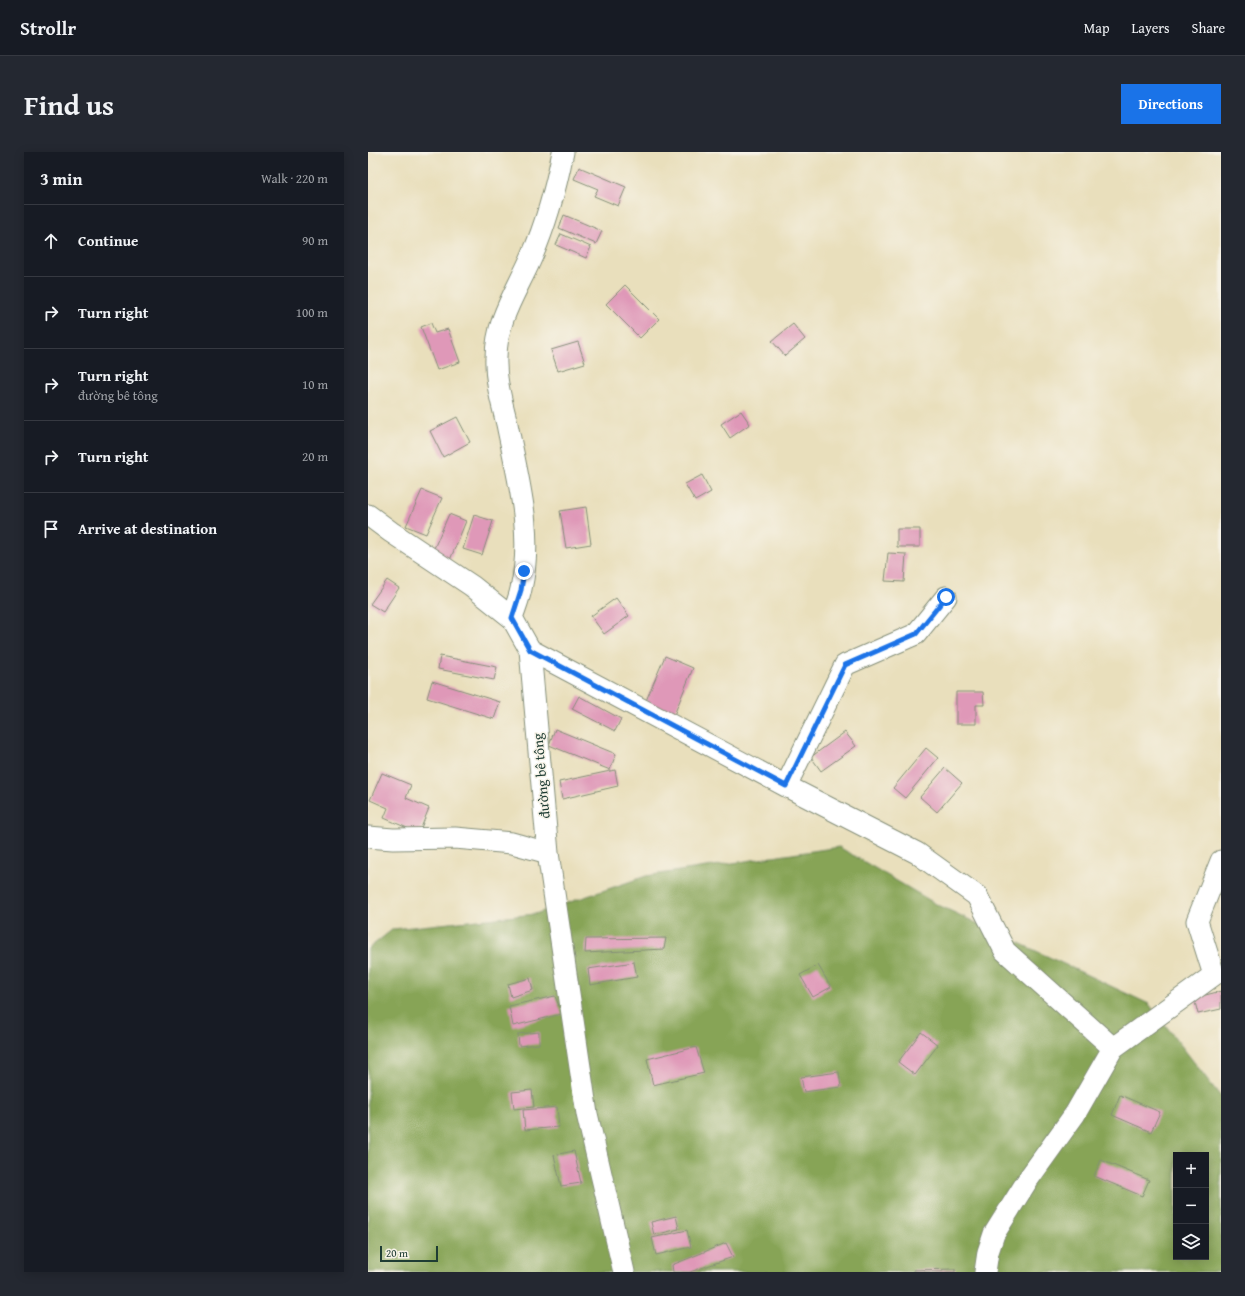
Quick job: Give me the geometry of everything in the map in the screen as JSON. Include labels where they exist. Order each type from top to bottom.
[{"type":"street","points":[[512,618],[521,590],[524,571],[526,522],[499,386],[496,359],[498,335],[507,306],[532,256],[541,232],[559,173],[563,152]]},
{"type":"street","name":"đường bê tông","points":[[368,515],[472,586],[512,618],[530,650],[548,853],[586,1114],[624,1272]]},
{"type":"street","points":[[786,786],[845,665],[916,634],[946,597]]},
{"type":"street","points":[[530,650],[786,786],[917,853],[977,896],[1004,951],[1114,1048]]},
{"type":"street","points":[[368,837],[393,839],[455,838],[512,843],[548,853]]},
{"type":"street","points":[[985,1272],[988,1252],[994,1234],[1028,1178],[1075,1114],[1114,1048],[1214,975],[1197,921],[1221,861]]},
{"type":"green space","points":[[839,847],[936,904],[1149,1004],[1221,1097],[1221,1272],[368,1272],[368,949],[393,929],[535,914],[646,876]]},
{"type":"building","points":[[579,167],[626,187],[618,206],[594,196],[598,189],[574,179]]},
{"type":"building","points":[[564,215],[602,231],[596,244],[559,228]]},
{"type":"building","points":[[561,234],[591,247],[586,258],[556,245]]},
{"type":"building","points":[[625,285],[659,319],[640,338],[606,304]]},
{"type":"building","points":[[431,323],[435,333],[448,329],[460,362],[437,370],[421,327]]},
{"type":"building","points":[[793,324],[805,339],[785,356],[772,341]]},
{"type":"building","points":[[578,342],[585,363],[558,371],[551,350]]},
{"type":"building","points":[[741,411],[750,424],[730,438],[721,424]]},
{"type":"building","points":[[457,417],[470,442],[443,457],[430,431]]},
{"type":"building","points":[[702,475],[711,492],[695,501],[685,484]]},
{"type":"building","points":[[422,490],[442,498],[426,534],[406,526]]},
{"type":"building","points":[[586,507],[591,544],[566,548],[560,511]]},
{"type":"building","points":[[449,514],[466,521],[450,560],[432,553]]},
{"type":"building","points":[[474,515],[493,521],[482,555],[463,549]]},
{"type":"building","points":[[897,529],[920,529],[920,547],[897,547]]},
{"type":"building","points":[[888,553],[906,554],[904,582],[885,581]]},
{"type":"building","points":[[387,580],[399,588],[383,612],[370,604]]},
{"type":"building","points":[[616,598],[629,616],[604,634],[591,616]]},
{"type":"building","points":[[440,656],[497,667],[494,680],[438,669]]},
{"type":"building","points":[[665,656],[693,668],[674,715],[645,703]]},
{"type":"building","points":[[432,681],[500,702],[494,719],[427,698]]},
{"type":"building","points":[[956,692],[983,692],[984,705],[976,705],[976,724],[956,724]]},
{"type":"building","points":[[579,696],[621,719],[615,731],[572,709]]},
{"type":"building","points":[[555,729],[616,754],[610,770],[549,745]]},
{"type":"building","points":[[845,732],[856,746],[821,771],[811,757]]},
{"type":"building","points":[[926,748],[938,758],[905,798],[893,788]]},
{"type":"building","points":[[945,768],[962,783],[937,812],[920,797]]},
{"type":"building","points":[[615,770],[618,786],[562,799],[559,782]]},
{"type":"building","points":[[382,773],[411,785],[406,798],[429,808],[419,833],[384,818],[388,808],[370,800]]},
{"type":"building","points":[[666,938],[664,949],[585,953],[586,939]]},
{"type":"building","points":[[634,962],[637,977],[590,985],[588,969]]},
{"type":"building","points":[[818,965],[831,987],[813,997],[800,975]]},
{"type":"building","points":[[530,978],[533,990],[511,997],[508,984]]},
{"type":"building","points":[[1221,991],[1221,1009],[1198,1014],[1194,998]]},
{"type":"building","points":[[555,996],[562,1014],[513,1026],[509,1006]]},
{"type":"building","points":[[539,1032],[539,1044],[519,1046],[518,1034]]},
{"type":"building","points":[[921,1032],[938,1045],[915,1075],[898,1062]]},
{"type":"building","points":[[696,1047],[704,1073],[653,1085],[647,1059]]},
{"type":"building","points":[[839,1072],[841,1087],[804,1092],[801,1077]]},
{"type":"building","points":[[532,1090],[534,1107],[514,1109],[512,1092]]},
{"type":"building","points":[[1120,1095],[1160,1112],[1151,1132],[1112,1115]]},
{"type":"building","points":[[557,1107],[559,1127],[525,1130],[523,1110]]},
{"type":"building","points":[[574,1151],[581,1183],[561,1186],[554,1155]]},
{"type":"building","points":[[1101,1160],[1149,1180],[1142,1196],[1094,1176]]},
{"type":"building","points":[[676,1216],[679,1229],[654,1235],[651,1222]]},
{"type":"building","points":[[687,1230],[691,1247],[656,1255],[652,1238]]},
{"type":"building","points":[[726,1243],[733,1257],[690,1272],[673,1272],[672,1265]]},
{"type":"building","points":[[955,1269],[955,1272],[914,1272],[913,1270]]},
{"type":"route","points":[[524,571],[521,590],[512,618],[530,650],[786,786],[845,665],[916,634],[946,597]]}]
